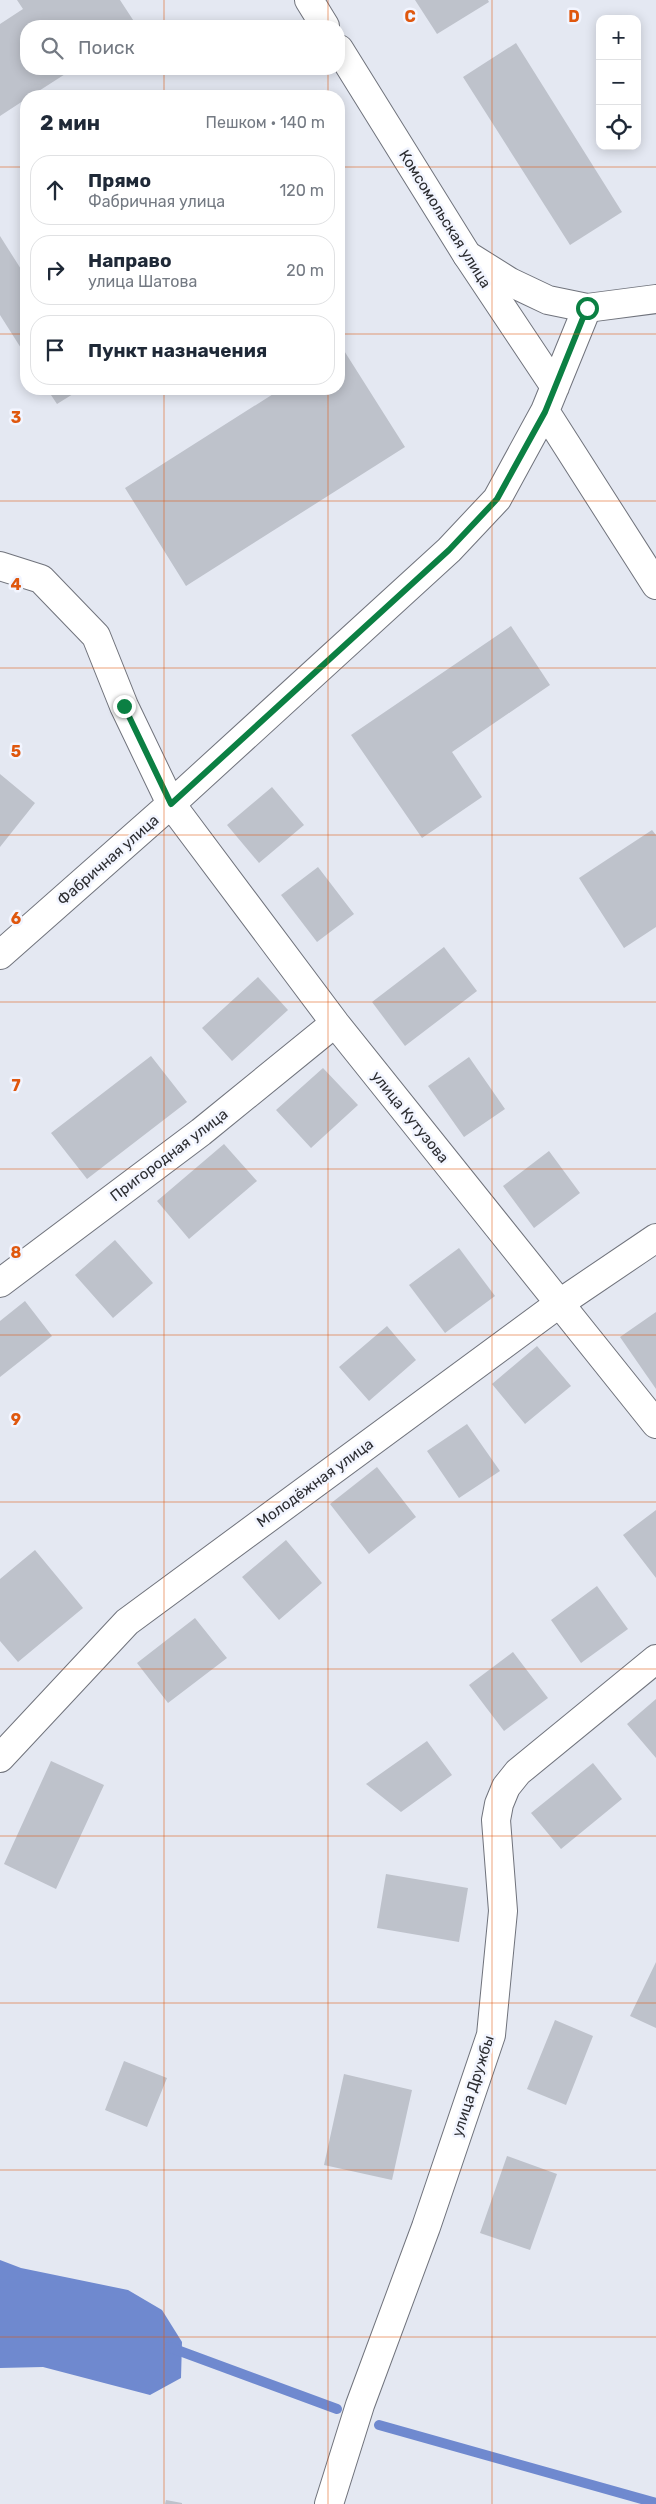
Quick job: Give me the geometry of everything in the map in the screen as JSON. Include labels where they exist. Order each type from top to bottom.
[{"type":"street","points":[[308,0],[321,20]]},
{"type":"street","name":"Комсомольская улица","points":[[345,59],[467,255],[550,399],[646,555],[656,585]]},
{"type":"street","points":[[467,255],[510,282],[548,300],[587,308],[656,299]]},
{"type":"street","name":"Фабричная улица","points":[[0,955],[171,804],[449,550],[497,499],[550,399],[587,308]]},
{"type":"street","name":"улица Кутузова","points":[[0,566],[41,579],[96,636],[124,706],[171,804],[335,1023],[656,1424]]},
{"type":"street","name":"Пригородная улица","points":[[0,1283],[201,1132],[335,1023]]},
{"type":"street","name":"Молодёжная улица","points":[[0,1758],[127,1622],[560,1303],[656,1238]]},
{"type":"street","name":"улица Дружбы","points":[[329,2504],[360,2404],[426,2227],[491,2035],[503,1911],[496,1820],[498,1804],[506,1787],[518,1772],[656,1659]]},
{"type":"water","points":[[0,2260],[21,2268],[128,2290],[162,2310],[182,2342],[181,2378],[150,2395],[43,2367],[0,2368]]},
{"type":"building","points":[[17,0],[120,0],[133,20],[20,20],[20,75],[64,75],[40,90],[20,90],[20,103],[0,116],[0,24],[23,9]]},
{"type":"building","points":[[415,0],[488,0],[489,2],[437,34]]},
{"type":"building","points":[[516,43],[622,212],[570,245],[463,77]]},
{"type":"building","points":[[0,236],[20,268],[20,347],[0,315]]},
{"type":"building","points":[[345,352],[405,447],[186,586],[125,488],[272,395],[345,395]]},
{"type":"building","points":[[51,395],[71,395],[57,404]]},
{"type":"building","points":[[511,626],[550,685],[452,752],[482,797],[422,838],[351,735]]},
{"type":"building","points":[[0,774],[35,803],[0,847]]},
{"type":"building","points":[[272,787],[304,825],[259,863],[227,825]]},
{"type":"building","points":[[652,830],[656,835],[656,927],[624,948],[579,878]]},
{"type":"building","points":[[318,867],[354,914],[317,942],[281,895]]},
{"type":"building","points":[[444,947],[477,991],[405,1046],[372,1002]]},
{"type":"building","points":[[258,977],[288,1010],[232,1061],[202,1028]]},
{"type":"building","points":[[151,1056],[187,1102],[87,1179],[51,1133]]},
{"type":"building","points":[[469,1057],[505,1109],[464,1137],[428,1086]]},
{"type":"building","points":[[323,1068],[358,1105],[311,1148],[276,1110]]},
{"type":"building","points":[[224,1144],[257,1181],[189,1239],[157,1201]]},
{"type":"building","points":[[549,1151],[580,1193],[534,1228],[503,1186]]},
{"type":"building","points":[[115,1240],[153,1283],[113,1318],[75,1275]]},
{"type":"building","points":[[459,1248],[495,1296],[445,1333],[409,1285]]},
{"type":"building","points":[[25,1301],[52,1336],[0,1377],[0,1321]]},
{"type":"building","points":[[656,1312],[656,1389],[620,1337]]},
{"type":"building","points":[[387,1326],[416,1360],[369,1401],[339,1367]]},
{"type":"building","points":[[537,1346],[571,1386],[525,1424],[492,1384]]},
{"type":"building","points":[[467,1424],[500,1471],[459,1498],[427,1451]]},
{"type":"building","points":[[377,1467],[416,1517],[369,1554],[330,1504]]},
{"type":"building","points":[[656,1510],[656,1578],[623,1535]]},
{"type":"building","points":[[286,1540],[322,1583],[279,1620],[242,1577]]},
{"type":"building","points":[[35,1550],[83,1608],[18,1662],[0,1641],[0,1579]]},
{"type":"building","points":[[597,1586],[628,1629],[581,1663],[551,1620]]},
{"type":"building","points":[[195,1618],[227,1658],[168,1703],[137,1663]]},
{"type":"building","points":[[513,1652],[548,1698],[504,1731],[469,1685]]},
{"type":"building","points":[[656,1699],[656,1758],[627,1724]]},
{"type":"building","points":[[427,1741],[452,1775],[401,1812],[366,1784]]},
{"type":"building","points":[[51,1761],[104,1785],[56,1889],[4,1864]]},
{"type":"building","points":[[593,1763],[622,1799],[561,1849],[531,1813]]},
{"type":"building","points":[[386,1874],[468,1888],[459,1942],[377,1928]]},
{"type":"building","points":[[656,1962],[656,2028],[630,2016]]},
{"type":"building","points":[[555,2020],[593,2036],[566,2105],[527,2089]]},
{"type":"building","points":[[124,2061],[167,2078],[147,2127],[105,2110]]},
{"type":"building","points":[[344,2074],[412,2090],[392,2180],[324,2165]]},
{"type":"building","points":[[507,2156],[557,2174],[530,2250],[480,2233]]},
{"type":"building","points":[[166,2500],[182,2503],[182,2504],[165,2504]]},
{"type":"waterway","points":[[169,2347],[337,2409]]},
{"type":"waterway","points":[[379,2425],[656,2503]]},
{"type":"route","points":[[124,706],[171,804],[449,550],[497,499],[545,412],[587,308]]}]
